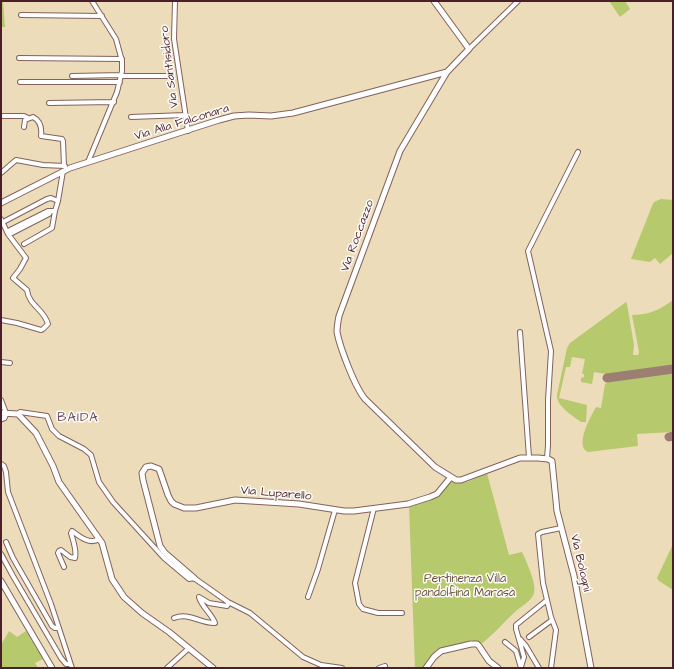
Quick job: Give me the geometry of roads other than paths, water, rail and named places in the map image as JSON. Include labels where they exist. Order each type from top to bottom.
[{"type":"street","points":[[88,162],[114,102],[120,82],[122,59],[116,39],[92,1]]},
{"type":"street","name":"Via Sant'Isidoro","points":[[175,1],[174,39],[188,131]]},
{"type":"street","points":[[434,1],[469,49]]},
{"type":"street","name":"Via Roccazzo","points":[[451,477],[435,467],[360,393],[340,342],[337,324],[400,151],[447,72],[518,1]]},
{"type":"street","points":[[21,15],[102,16]]},
{"type":"street","points":[[19,58],[122,59]]},
{"type":"street","name":"Via Alla Falconara","points":[[1,203],[63,168],[70,168],[234,116],[271,116],[293,113],[447,72]]},
{"type":"street","points":[[72,76],[168,76]]},
{"type":"street","points":[[20,82],[120,82]]},
{"type":"street","points":[[49,103],[114,102]]},
{"type":"street","points":[[132,117],[186,115]]},
{"type":"street","points":[[3,116],[33,117],[39,122],[42,128],[41,136],[62,139],[63,141],[63,168],[58,201],[53,211],[52,228],[24,244]]},
{"type":"street","points":[[24,127],[24,122],[28,118]]},
{"type":"street","points":[[451,477],[456,480],[462,480],[520,458],[529,457],[547,459],[551,351],[528,251],[578,152]]},
{"type":"street","points":[[1,173],[16,160],[63,168]]},
{"type":"street","points":[[1,320],[41,330],[48,324],[38,308],[31,303],[28,298],[27,290],[13,278],[26,258],[8,234],[3,220],[47,199],[51,198],[58,201]]},
{"type":"street","points":[[48,210],[53,211],[12,233],[10,230],[48,210]]},
{"type":"street","points":[[520,332],[529,457]]},
{"type":"street","points":[[1,362],[10,363]]},
{"type":"street","points":[[1,400],[4,413],[4,418],[1,419]]},
{"type":"street","points":[[1,407],[4,413]]},
{"type":"street","points":[[4,413],[18,414],[20,412],[25,412],[47,416],[52,429],[59,436],[84,449],[90,455],[99,482],[113,502],[164,558],[189,579],[194,578],[229,603],[250,613],[303,657],[321,665],[342,668]]},
{"type":"street","points":[[18,414],[36,433],[54,466],[60,482],[102,543],[112,579],[124,597],[142,613],[213,668]]},
{"type":"street","name":"Via Bologni","points":[[547,459],[551,460],[553,463],[557,511],[574,576],[591,668]]},
{"type":"street","points":[[1,464],[4,466],[6,472],[8,492],[59,628],[71,666]]},
{"type":"street","name":"Via Luparello","points":[[194,578],[168,556],[160,546],[143,480],[142,473],[146,467],[151,466],[159,469],[168,495],[174,504],[184,508],[196,508],[242,500],[299,504],[344,511],[374,508],[408,504],[430,497],[437,494],[451,477]]},
{"type":"street","points":[[374,508],[355,583],[359,604],[363,609],[378,613],[402,613]]},
{"type":"street","points":[[308,596],[318,569],[335,510]]},
{"type":"street","points":[[551,668],[556,630],[552,620],[541,571],[538,534],[561,528]]},
{"type":"street","points":[[64,568],[58,553],[62,550],[70,557],[75,558],[71,533],[72,531],[89,541],[96,541],[99,539]]},
{"type":"street","points":[[6,542],[13,558],[52,626],[59,628]]},
{"type":"street","points":[[1,554],[61,658],[66,664],[71,666]]},
{"type":"street","points":[[1,581],[3,589],[52,668]]},
{"type":"street","points":[[174,618],[183,615],[210,623],[216,623],[199,597],[209,603],[227,606],[229,603]]},
{"type":"street","points":[[521,668],[524,657],[516,625],[547,600]]},
{"type":"street","points":[[529,637],[552,620]]},
{"type":"street","points":[[519,637],[539,668]]},
{"type":"street","points":[[505,642],[516,652],[521,668]]},
{"type":"street","points":[[426,668],[434,657],[441,651],[471,644],[477,644],[489,661],[498,668]]},
{"type":"street","points":[[167,668],[189,648]]},
{"type":"street","points":[[379,668],[386,666]]},
{"type":"district","name":"BAIDA","points":[[78,418]]},
{"type":"park label","name":"Pertinenza Villa pandolfina Marasà","points":[[465,586]]}]
